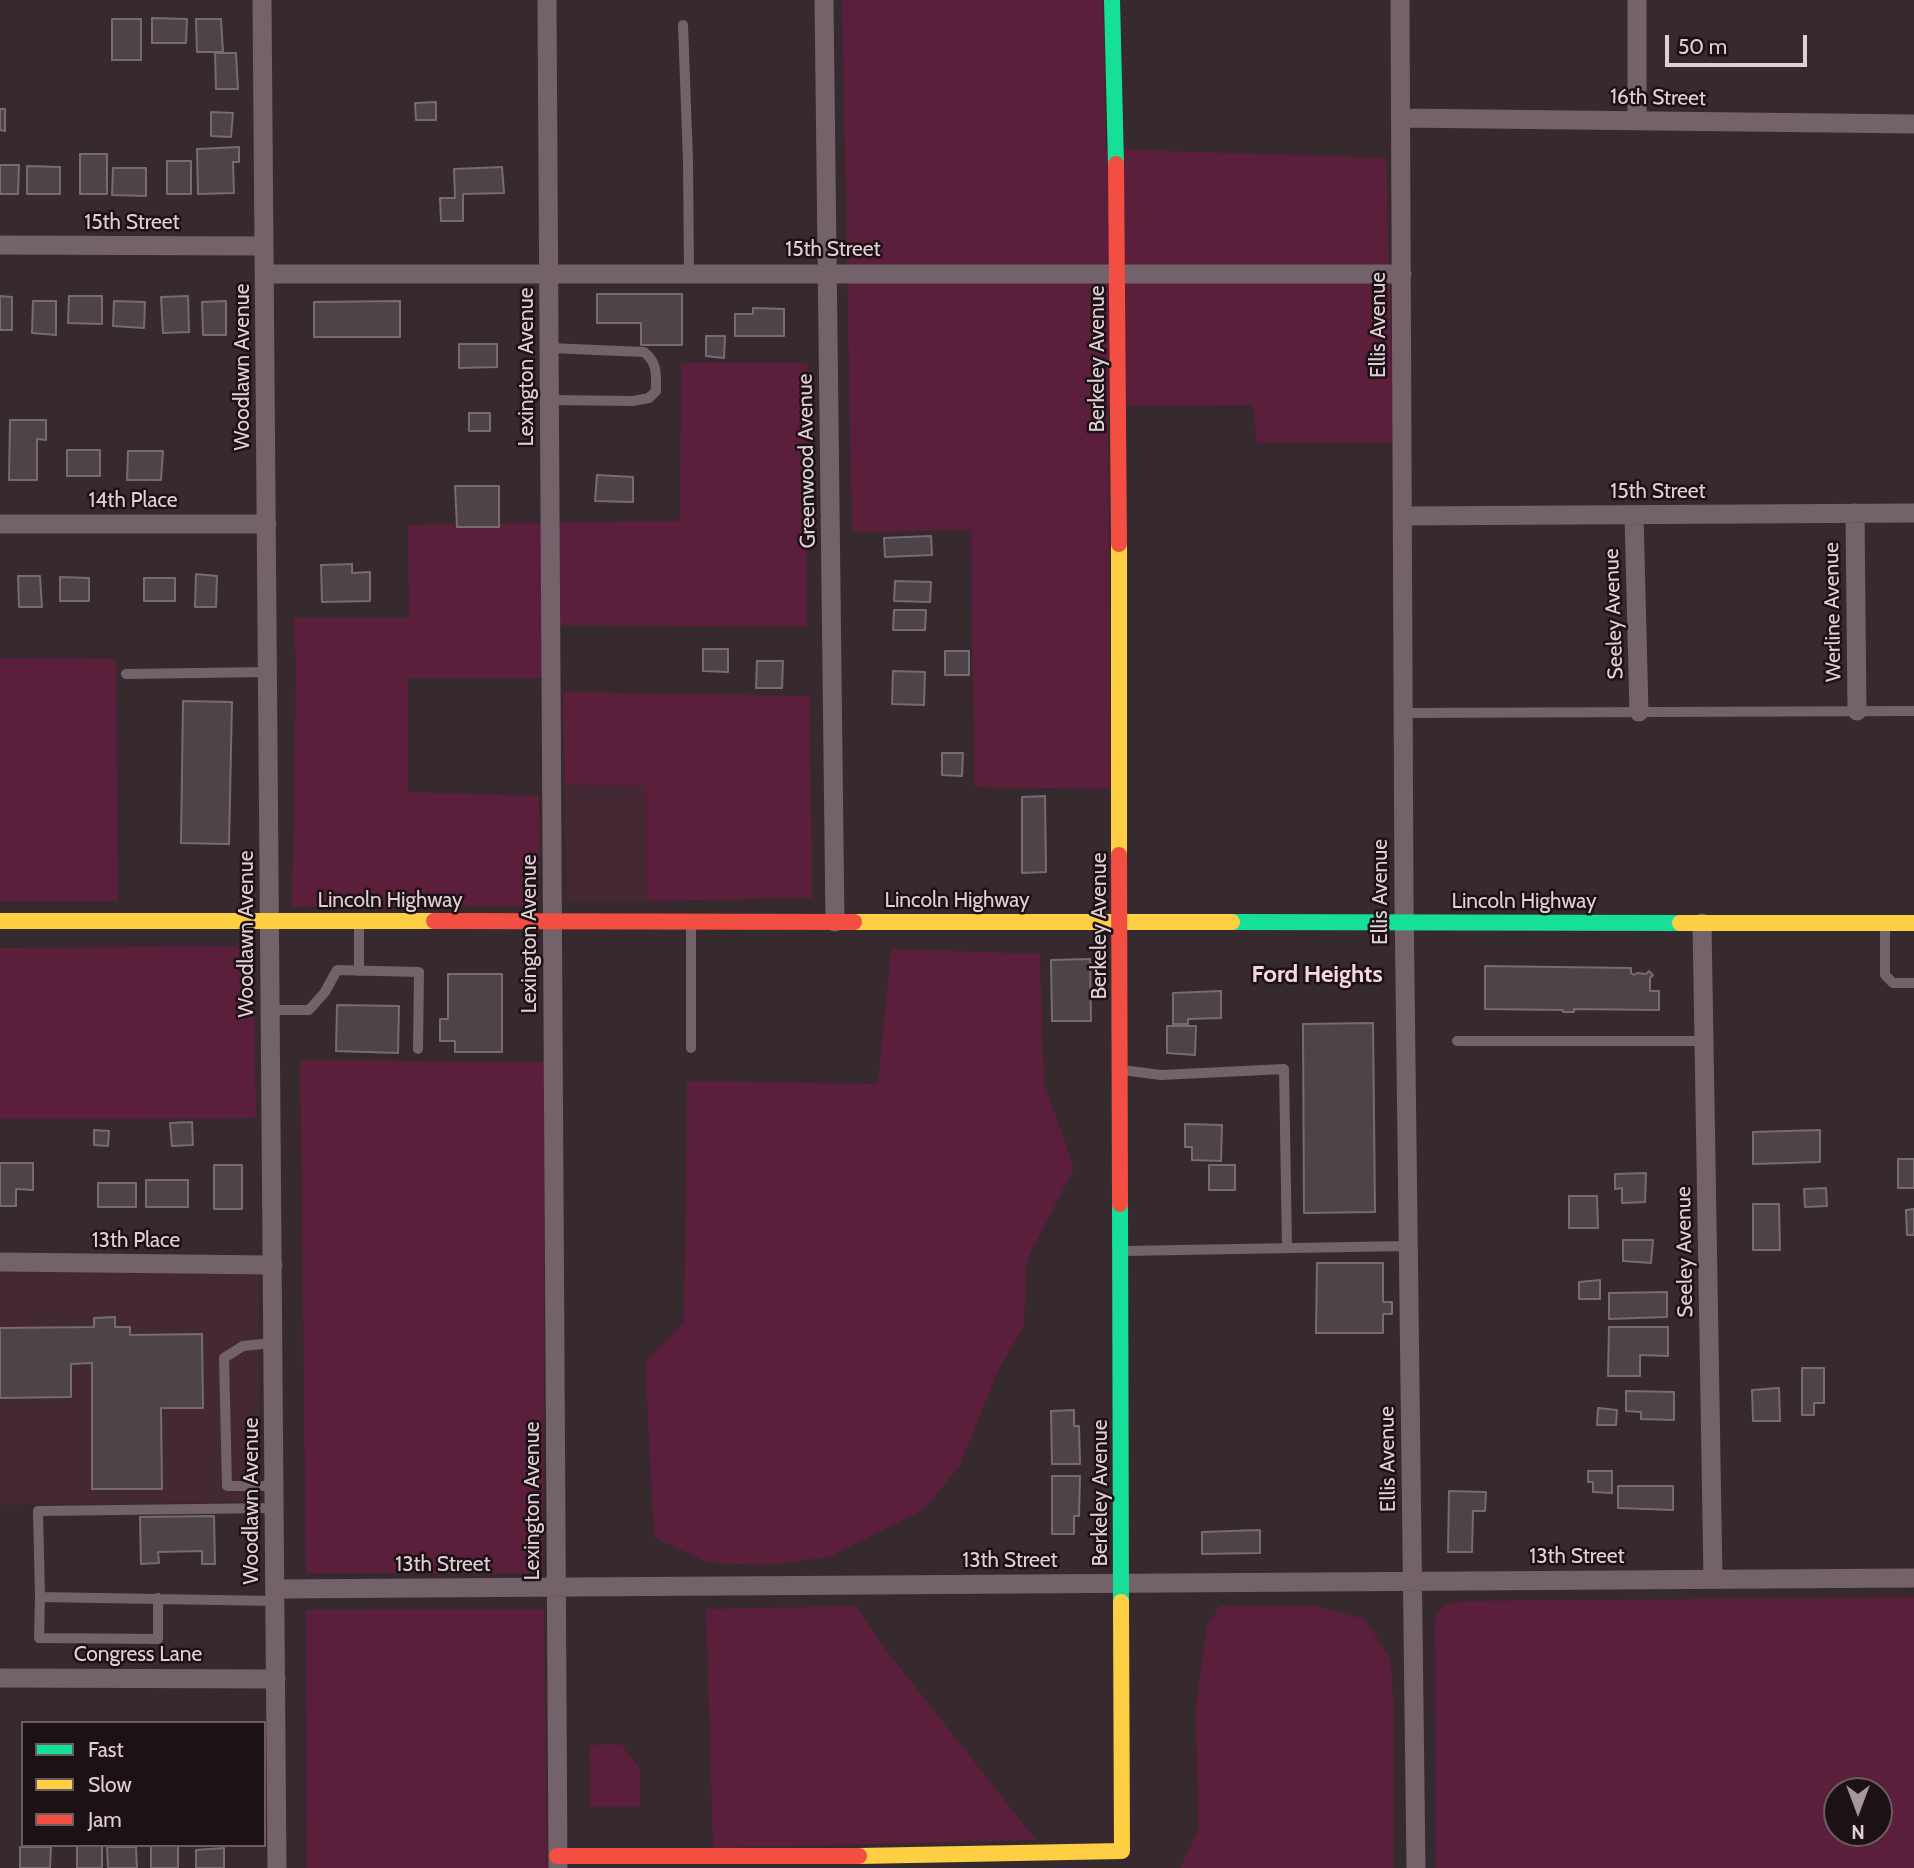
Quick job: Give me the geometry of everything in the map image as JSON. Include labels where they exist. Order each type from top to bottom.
[{"type":"street","name":"Woodlawn Avenue","points":[[262,0],[277,1868]]},
{"type":"street","name":"Lexington Avenue","points":[[547,0],[557,1862]]},
{"type":"street","name":"Greenwood Avenue","points":[[824,0],[835,922]]},
{"type":"street","name":"Berkeley Avenue","points":[[837,1862],[1122,1852],[1118,273],[1112,0]]},
{"type":"street","name":"Ellis Avenue","points":[[1401,0],[1404,923],[1416,1868]]},
{"type":"street","points":[[1637,0],[1637,120]]},
{"type":"street","name":"16th Street","points":[[1401,118],[1914,124]]},
{"type":"street","name":"15th Street","points":[[0,245],[263,246]]},
{"type":"street","name":"15th Street","points":[[265,274],[1402,274]]},
{"type":"street","name":"Werline Avenue","points":[[1855,513],[1857,711]]},
{"type":"street","name":"15th Street","points":[[1402,516],[1914,513]]},
{"type":"street","name":"Seeley Avenue","points":[[1634,515],[1639,712]]},
{"type":"street","name":"14th Place","points":[[0,524],[267,524]]},
{"type":"street","name":"Lincoln Highway","points":[[0,921],[1914,923]]},
{"type":"street","name":"Seeley Avenue","points":[[1702,923],[1713,1579]]},
{"type":"street","name":"13th Place","points":[[0,1262],[273,1265]]},
{"type":"street","name":"13th Street","points":[[275,1595],[556,1587],[1914,1578]]},
{"type":"street","name":"Congress Lane","points":[[0,1678],[276,1679]]},
{"type":"street","points":[[557,1862],[837,1862]]},
{"type":"lane","points":[[683,26],[689,273]]},
{"type":"lane","points":[[549,348],[643,352],[656,366],[656,391],[649,398],[633,401],[550,400]]},
{"type":"lane","points":[[127,674],[268,672]]},
{"type":"lane","points":[[1403,713],[1914,711]]},
{"type":"lane","points":[[359,922],[359,971]]},
{"type":"lane","points":[[691,922],[691,1048]]},
{"type":"lane","points":[[1885,923],[1885,975],[1893,983],[1914,983]]},
{"type":"lane","points":[[271,1010],[309,1010],[337,971],[419,972],[418,1049]]},
{"type":"lane","points":[[1457,1041],[1704,1041]]},
{"type":"lane","points":[[1121,1070],[1161,1075],[1284,1069],[1287,1248]]},
{"type":"lane","points":[[1122,1251],[1407,1246]]},
{"type":"lane","points":[[273,1343],[243,1346],[224,1358],[227,1486],[274,1486]]},
{"type":"lane","points":[[158,1598],[158,1639],[39,1638],[38,1511],[274,1508]]},
{"type":"lane","points":[[40,1597],[275,1595]]},
{"type":"shaded area","points":[[842,0],[1103,0],[1106,149],[1386,158],[1394,443],[1257,443],[1253,405],[1108,406],[1110,789],[974,787],[971,530],[852,532]]},
{"type":"shaded area","points":[[681,363],[807,363],[807,627],[558,625],[561,678],[408,678],[408,792],[539,796],[539,906],[292,907],[296,665],[293,618],[409,618],[408,525],[680,521]]},
{"type":"shaded area","points":[[0,658],[116,659],[118,901],[0,901]]},
{"type":"shaded area","points":[[563,692],[810,696],[812,898],[647,901],[645,786],[564,785]]},
{"type":"shaded area","points":[[564,785],[645,786],[647,901],[567,902]]},
{"type":"shaded area","points":[[253,946],[256,1118],[0,1119],[0,948]]},
{"type":"shaded area","points":[[891,949],[1040,954],[1044,1082],[1074,1168],[1027,1260],[1024,1325],[997,1373],[959,1467],[923,1510],[830,1557],[767,1565],[709,1563],[654,1537],[645,1362],[684,1322],[687,1081],[878,1084]]},
{"type":"shaded area","points":[[300,1060],[545,1062],[543,1573],[306,1573]]},
{"type":"shaded area","points":[[258,1269],[260,1502],[0,1505],[0,1272]]},
{"type":"shaded area","points":[[1914,1597],[1914,1868],[1436,1868],[1435,1618],[1444,1604],[1469,1601]]},
{"type":"shaded area","points":[[857,1606],[879,1641],[1036,1840],[713,1848],[706,1609]]},
{"type":"shaded area","points":[[1220,1606],[1314,1606],[1365,1619],[1390,1658],[1394,1707],[1393,1868],[1180,1868],[1198,1832],[1196,1706],[1207,1625]]},
{"type":"shaded area","points":[[544,1609],[547,1868],[307,1868],[306,1610]]},
{"type":"shaded area","points":[[621,1744],[640,1769],[640,1806],[590,1807],[589,1745]]},
{"type":"building","points":[[152,18],[187,19],[186,43],[152,43]]},
{"type":"building","points":[[112,19],[141,19],[141,60],[112,60]]},
{"type":"building","points":[[196,19],[221,19],[223,52],[197,52]]},
{"type":"building","points":[[215,53],[236,53],[238,89],[216,89]]},
{"type":"building","points":[[436,102],[436,120],[416,120],[415,103]]},
{"type":"building","points":[[0,109],[5,109],[5,131],[0,130]]},
{"type":"building","points":[[211,112],[233,113],[231,137],[211,136]]},
{"type":"building","points":[[239,147],[239,162],[233,162],[234,193],[198,194],[197,149]]},
{"type":"building","points":[[80,154],[107,154],[107,194],[80,194]]},
{"type":"building","points":[[167,161],[191,161],[191,194],[167,194]]},
{"type":"building","points":[[0,165],[19,165],[18,194],[0,194]]},
{"type":"building","points":[[27,166],[60,167],[60,194],[27,194]]},
{"type":"building","points":[[502,167],[504,193],[463,194],[463,221],[441,221],[440,198],[455,198],[454,169]]},
{"type":"building","points":[[113,168],[146,168],[146,196],[112,195]]},
{"type":"building","points":[[597,294],[682,294],[682,345],[641,345],[641,323],[597,323]]},
{"type":"building","points":[[0,296],[12,297],[12,330],[0,330]]},
{"type":"building","points":[[69,296],[102,296],[102,324],[68,323]]},
{"type":"building","points":[[188,296],[189,332],[163,333],[161,297]]},
{"type":"building","points":[[33,301],[56,301],[56,335],[32,333]]},
{"type":"building","points":[[114,301],[145,302],[144,328],[113,326]]},
{"type":"building","points":[[226,301],[226,335],[203,335],[202,302]]},
{"type":"building","points":[[400,301],[400,337],[314,337],[314,302]]},
{"type":"building","points":[[753,308],[784,309],[784,336],[735,336],[735,314],[753,314]]},
{"type":"building","points":[[706,336],[725,336],[724,358],[706,356]]},
{"type":"building","points":[[459,344],[497,344],[497,367],[459,368]]},
{"type":"building","points":[[469,413],[490,413],[490,431],[469,431]]},
{"type":"building","points":[[10,420],[46,420],[46,440],[37,439],[37,480],[9,480]]},
{"type":"building","points":[[67,450],[100,450],[100,476],[67,476]]},
{"type":"building","points":[[128,451],[163,451],[161,480],[127,480]]},
{"type":"building","points":[[597,475],[633,477],[633,502],[595,501]]},
{"type":"building","points":[[455,486],[499,486],[499,527],[457,527]]},
{"type":"building","points":[[931,536],[932,555],[885,557],[884,538]]},
{"type":"building","points":[[352,564],[352,573],[370,572],[370,601],[322,602],[321,565]]},
{"type":"building","points":[[196,574],[217,576],[216,607],[195,607]]},
{"type":"building","points":[[18,576],[40,576],[42,607],[19,607]]},
{"type":"building","points":[[60,577],[89,578],[89,601],[60,601]]},
{"type":"building","points":[[144,578],[175,578],[175,601],[144,601]]},
{"type":"building","points":[[895,581],[931,582],[930,602],[894,601]]},
{"type":"building","points":[[894,610],[926,610],[925,630],[893,630]]},
{"type":"building","points":[[703,649],[728,649],[728,672],[703,671]]},
{"type":"building","points":[[945,651],[969,651],[969,675],[945,675]]},
{"type":"building","points":[[757,661],[783,661],[782,688],[756,688]]},
{"type":"building","points":[[893,671],[925,672],[924,705],[892,704]]},
{"type":"building","points":[[183,701],[232,702],[229,844],[181,843]]},
{"type":"building","points":[[942,753],[963,753],[962,776],[942,775]]},
{"type":"building","points":[[1045,796],[1046,872],[1022,873],[1022,797]]},
{"type":"building","points":[[1090,959],[1091,1021],[1052,1021],[1051,960]]},
{"type":"building","points":[[1485,966],[1631,968],[1634,975],[1646,974],[1649,971],[1653,975],[1650,978],[1650,991],[1659,991],[1659,1010],[1574,1009],[1574,1012],[1563,1012],[1485,1009]]},
{"type":"building","points":[[448,974],[502,974],[502,1052],[455,1052],[455,1041],[440,1041],[440,1019],[448,1019]]},
{"type":"building","points":[[1221,991],[1221,1018],[1188,1019],[1188,1024],[1173,1024],[1173,993]]},
{"type":"building","points":[[337,1005],[399,1006],[398,1053],[336,1051]]},
{"type":"building","points":[[1373,1023],[1375,1212],[1304,1213],[1303,1024]]},
{"type":"building","points":[[1167,1026],[1196,1026],[1195,1055],[1167,1053]]},
{"type":"building","points":[[192,1122],[193,1145],[172,1146],[170,1123]]},
{"type":"building","points":[[1185,1124],[1222,1125],[1221,1161],[1192,1160],[1192,1147],[1185,1147]]},
{"type":"building","points":[[94,1130],[109,1131],[108,1146],[94,1145]]},
{"type":"building","points":[[1820,1130],[1820,1162],[1753,1164],[1753,1132]]},
{"type":"building","points":[[1898,1159],[1914,1159],[1914,1188],[1898,1188]]},
{"type":"building","points":[[0,1163],[33,1163],[33,1190],[16,1189],[16,1206],[0,1206]]},
{"type":"building","points":[[214,1165],[242,1165],[242,1209],[214,1209]]},
{"type":"building","points":[[1209,1165],[1235,1165],[1235,1190],[1209,1190]]},
{"type":"building","points":[[1646,1173],[1645,1202],[1622,1203],[1622,1188],[1615,1189],[1615,1174]]},
{"type":"building","points":[[146,1180],[188,1180],[188,1207],[146,1207]]},
{"type":"building","points":[[98,1183],[136,1183],[136,1207],[98,1207]]},
{"type":"building","points":[[1826,1188],[1827,1206],[1805,1207],[1804,1189]]},
{"type":"building","points":[[1569,1196],[1597,1196],[1598,1228],[1569,1228]]},
{"type":"building","points":[[1753,1204],[1779,1204],[1780,1250],[1753,1250]]},
{"type":"building","points":[[1914,1209],[1914,1235],[1907,1235],[1906,1210]]},
{"type":"building","points":[[1623,1240],[1653,1240],[1651,1263],[1623,1261]]},
{"type":"building","points":[[1317,1263],[1383,1263],[1383,1302],[1392,1302],[1392,1314],[1383,1314],[1383,1333],[1316,1333]]},
{"type":"building","points":[[1600,1280],[1600,1299],[1579,1299],[1579,1282]]},
{"type":"building","points":[[1667,1292],[1667,1317],[1609,1319],[1609,1293]]},
{"type":"building","points":[[115,1317],[115,1327],[130,1327],[130,1335],[202,1334],[203,1408],[161,1408],[162,1489],[92,1489],[92,1363],[71,1364],[71,1397],[0,1398],[0,1328],[94,1327],[94,1318]]},
{"type":"building","points":[[1609,1327],[1668,1327],[1668,1356],[1640,1355],[1640,1376],[1608,1376]]},
{"type":"building","points":[[1802,1368],[1824,1368],[1824,1403],[1814,1403],[1814,1415],[1802,1415]]},
{"type":"building","points":[[1779,1388],[1780,1421],[1753,1421],[1752,1390]]},
{"type":"building","points":[[1626,1391],[1674,1392],[1674,1420],[1641,1419],[1641,1412],[1626,1411]]},
{"type":"building","points":[[1598,1408],[1617,1410],[1616,1425],[1597,1425]]},
{"type":"building","points":[[1074,1410],[1074,1426],[1079,1426],[1080,1464],[1052,1464],[1051,1411]]},
{"type":"building","points":[[1588,1471],[1612,1471],[1612,1493],[1593,1492],[1593,1482],[1588,1482]]},
{"type":"building","points":[[1052,1476],[1080,1476],[1079,1516],[1074,1516],[1074,1534],[1052,1534]]},
{"type":"building","points":[[1618,1486],[1673,1486],[1673,1510],[1618,1508]]},
{"type":"building","points":[[1449,1491],[1486,1492],[1485,1511],[1473,1511],[1472,1552],[1448,1552]]},
{"type":"building","points":[[214,1516],[215,1564],[202,1564],[202,1551],[158,1552],[159,1563],[141,1564],[140,1517]]},
{"type":"building","points":[[1260,1530],[1260,1553],[1202,1554],[1202,1532]]},
{"type":"building","points":[[20,1847],[51,1847],[50,1868],[20,1868]]},
{"type":"building","points":[[77,1847],[102,1847],[102,1868],[77,1868]]},
{"type":"building","points":[[107,1847],[136,1847],[137,1868],[108,1868]]},
{"type":"building","points":[[151,1847],[178,1847],[178,1868],[151,1868]]},
{"type":"building","points":[[224,1848],[224,1868],[196,1868],[196,1850]]},
{"type":"traffic: fast","points":[[1112,0],[1116,164]]},
{"type":"traffic: fast","points":[[1232,922],[1680,923]]},
{"type":"traffic: fast","points":[[1120,1204],[1121,1602]]},
{"type":"traffic: slow","points":[[1119,544],[1119,855]]},
{"type":"traffic: slow","points":[[0,921],[434,921]]},
{"type":"traffic: slow","points":[[854,922],[1232,922]]},
{"type":"traffic: slow","points":[[1680,923],[1914,923]]},
{"type":"traffic: slow","points":[[859,1856],[1122,1851],[1121,1602]]},
{"type":"traffic: jam","points":[[1116,164],[1119,544]]},
{"type":"traffic: jam","points":[[1119,855],[1120,1204]]},
{"type":"traffic: jam","points":[[434,921],[854,922]]},
{"type":"traffic: jam","points":[[557,1856],[859,1856]]},
{"type":"district","name":"Ford Heights","points":[[1317,975]]}]
